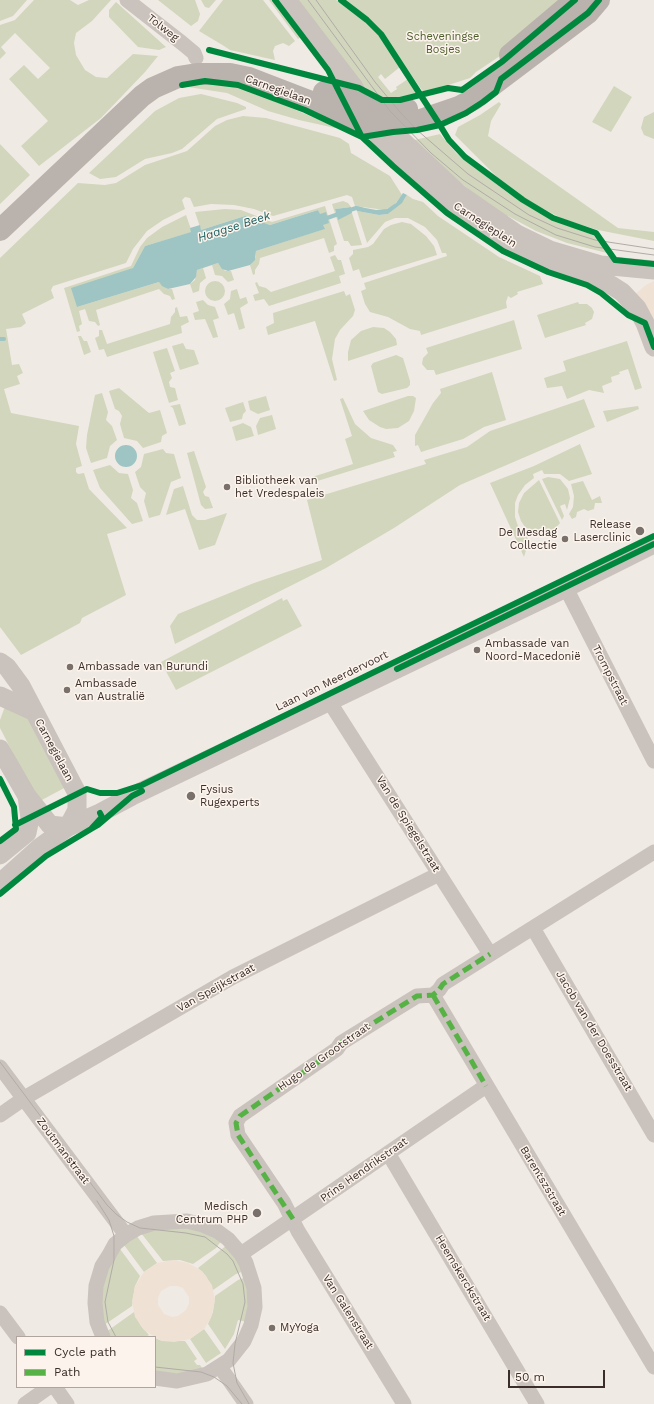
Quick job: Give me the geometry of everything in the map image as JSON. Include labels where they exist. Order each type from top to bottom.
[{"type":"main road","points":[[374,118],[382,111],[399,111],[427,104],[462,90],[503,61],[575,0]]},
{"type":"main road","points":[[374,118],[402,123],[435,116],[459,107],[474,99],[588,13],[600,0]]},
{"type":"main road","name":"Carnegielaan","points":[[142,96],[156,78],[185,61],[196,58],[254,69],[374,118]]},
{"type":"main road","name":"Carnegielaan","points":[[0,230],[142,96],[153,88],[178,77],[197,74],[230,74],[249,78],[374,118]]},
{"type":"street","name":"Tolweg","points":[[127,0],[194,53],[196,58]]},
{"type":"street","points":[[287,0],[352,86],[374,118]]},
{"type":"street","name":"Carnegieplein","points":[[374,118],[458,193],[517,234],[550,250],[583,261],[601,265],[654,270]]},
{"type":"street","name":"Carnegieplein","points":[[374,118],[384,142],[420,178],[472,222],[534,258],[611,285],[622,292],[637,308],[645,323],[654,347]]},
{"type":"street","name":"Laan van Meerdervoort","points":[[0,884],[39,848],[68,827],[100,813],[132,796],[566,588],[654,544]]},
{"type":"street","name":"Trompstraat","points":[[566,588],[654,761]]},
{"type":"street","name":"Carnegielaan","points":[[0,662],[7,667],[21,686],[77,793],[77,810],[68,827]]},
{"type":"street","name":"Carnegielaan","points":[[0,696],[33,711]]},
{"type":"street","name":"Van de Spiegelstraat","points":[[329,701],[490,954]]},
{"type":"street","points":[[0,749],[27,796],[50,824],[68,827]]},
{"type":"street","points":[[0,854],[25,835],[30,818],[27,796]]},
{"type":"street","points":[[433,995],[443,984],[654,852]]},
{"type":"street","name":"Van Speijkstraat","points":[[0,1115],[23,1098],[233,977],[439,874]]},
{"type":"street","name":"Jacob van der Doesstraat","points":[[533,928],[654,1135]]},
{"type":"street","name":"Barentszstraat","points":[[433,995],[654,1368]]},
{"type":"street","name":"Hugo de Grootstraat","points":[[293,1219],[238,1135],[236,1123],[240,1116],[337,1049],[341,1043],[417,996],[425,997],[433,995]]},
{"type":"street","name":"Zoutmanstraat","points":[[0,1067],[126,1235]]},
{"type":"street","name":"Prins Hendrikstraat","points":[[241,1254],[486,1086]]},
{"type":"street","name":"Heemskerckstraat","points":[[388,1153],[538,1404]]},
{"type":"street","name":"Van Galenstraat","points":[[293,1219],[298,1231],[404,1404]]},
{"type":"street","points":[[102,1336],[97,1322],[95,1303],[96,1286],[102,1266],[115,1244],[138,1228],[154,1223],[187,1221],[203,1225],[217,1231],[241,1254],[252,1279],[255,1306],[251,1325],[244,1342],[233,1356],[220,1367],[207,1374],[193,1379],[177,1381],[156,1378]]},
{"type":"street","points":[[0,1313],[17,1336]]},
{"type":"street","points":[[220,1367],[246,1404]]},
{"type":"street","points":[[25,1404],[48,1388]]},
{"type":"street","points":[[56,1388],[67,1404]]},
{"type":"green space","points":[[0,0],[27,0],[13,16],[0,21]]},
{"type":"green space","points":[[34,0],[70,0],[78,5],[89,0],[111,0],[92,21],[76,33],[74,43],[76,55],[85,70],[96,77],[107,78],[133,54],[158,56],[145,72],[101,118],[39,166],[21,146],[48,121],[9,79],[24,65],[38,79],[50,68],[15,33],[1,47],[6,53],[0,59],[0,25],[15,20]]},
{"type":"green space","points":[[158,0],[195,0],[200,14],[198,21],[191,26]]},
{"type":"green space","points":[[201,0],[216,0],[209,8],[205,7]]},
{"type":"green space","points":[[223,0],[263,0],[295,41],[289,46],[283,43],[275,46],[273,51],[275,60],[230,50],[199,31]]},
{"type":"green space","points":[[269,0],[273,0],[301,37],[298,39]]},
{"type":"green space","points":[[297,0],[336,0],[363,20],[379,36],[400,67],[385,79],[381,74],[378,77],[391,93],[397,89],[396,87],[408,79],[418,95],[393,99],[381,98],[368,91]]},
{"type":"green space","name":"Scheveningse Bosjes","points":[[343,0],[563,0],[509,50],[476,72],[470,78],[424,93],[379,30]]},
{"type":"green space","points":[[116,2],[166,47],[159,50],[138,47],[109,17],[109,10]]},
{"type":"green space","points":[[196,84],[227,85],[258,94],[336,127],[299,120],[268,111],[227,93],[188,87]]},
{"type":"green space","points":[[614,86],[632,97],[611,132],[592,122]]},
{"type":"green space","points":[[201,94],[237,103],[246,107],[246,109],[217,119],[182,149],[172,153],[145,159],[116,177],[100,179],[89,173],[155,111],[179,98]]},
{"type":"green space","points":[[499,102],[501,104],[491,121],[488,136],[618,228],[654,232],[654,241],[598,230],[563,219],[532,203],[504,184],[455,135],[458,127],[480,115]]},
{"type":"green space","points":[[654,112],[654,139],[644,135],[641,128],[644,117]]},
{"type":"green space","points":[[243,116],[266,118],[340,138],[349,144],[351,153],[390,176],[402,195],[394,205],[385,210],[355,206],[352,197],[347,195],[273,216],[254,209],[234,205],[211,204],[194,207],[190,198],[185,197],[182,200],[185,209],[163,220],[147,231],[133,249],[126,263],[53,286],[51,290],[54,298],[22,314],[26,323],[21,327],[6,329],[12,365],[19,364],[23,373],[17,376],[20,384],[4,389],[11,413],[79,426],[76,444],[82,466],[76,468],[76,472],[78,474],[84,473],[89,489],[127,528],[107,534],[126,595],[82,618],[80,623],[21,655],[0,627],[0,258],[78,183],[105,185],[116,183],[145,165],[187,151],[215,126],[227,120]]},
{"type":"green space","points":[[440,134],[456,153],[508,193],[555,221],[593,235],[607,253],[567,243],[536,231],[508,216],[506,220],[410,141]]},
{"type":"green space","points":[[0,144],[30,175],[0,204]]},
{"type":"green space","points":[[407,195],[413,199],[423,202],[438,216],[499,257],[540,276],[543,284],[517,292],[518,294],[511,298],[508,296],[506,302],[507,308],[421,335],[420,331],[410,329],[388,317],[370,312],[365,304],[361,291],[366,289],[364,283],[447,256],[446,253],[442,253],[437,240],[425,227],[408,218],[395,218],[385,222],[367,243],[357,211],[379,215],[388,214],[404,200]]},
{"type":"green space","points":[[343,201],[348,203],[351,207],[335,209],[338,219],[352,213],[362,245],[351,246],[348,241],[344,241],[332,204]]},
{"type":"green space","points":[[325,206],[337,244],[334,246],[334,251],[329,253],[324,238],[260,258],[255,274],[253,275],[250,265],[256,257],[256,251],[324,229],[318,210],[270,225],[245,216],[201,230],[195,212],[225,209],[241,210],[272,222]]},
{"type":"green space","points":[[186,215],[192,232],[145,246],[133,268],[77,307],[159,282],[168,289],[172,289],[175,299],[172,300],[170,296],[164,294],[159,289],[96,310],[100,325],[98,326],[95,322],[89,321],[85,309],[79,311],[82,324],[79,326],[80,331],[77,332],[64,288],[131,266],[140,247],[147,238],[162,227]]},
{"type":"green space","points":[[402,222],[411,224],[426,236],[434,246],[437,255],[362,278],[359,269],[353,271],[349,258],[353,254],[353,250],[368,247],[373,244],[384,229]]},
{"type":"green space","points":[[335,255],[338,260],[341,260],[345,274],[339,276],[341,283],[269,306],[264,299],[255,301],[253,295],[259,293],[255,283],[257,282],[259,286],[266,288],[271,292],[335,271],[330,257]]},
{"type":"green space","points":[[218,263],[225,271],[231,271],[234,280],[228,282],[222,276],[215,275],[212,265]]},
{"type":"green space","points":[[203,268],[206,278],[200,283],[199,291],[193,293],[190,284],[195,280],[197,270]]},
{"type":"green space","points":[[215,281],[222,284],[225,291],[222,298],[215,301],[208,298],[205,291],[208,284]]},
{"type":"green space","points":[[237,289],[240,299],[246,297],[248,303],[240,308],[245,328],[239,330],[234,313],[228,315],[224,304],[230,299],[231,291]]},
{"type":"green space","points":[[344,291],[346,296],[350,294],[355,310],[353,316],[340,330],[335,339],[332,359],[337,380],[334,381],[315,321],[268,335],[266,327],[274,323],[273,313]]},
{"type":"green space","points":[[203,300],[208,305],[215,307],[219,318],[213,320],[218,337],[213,338],[205,319],[195,320],[193,313],[199,311],[196,302]]},
{"type":"green space","points":[[578,302],[579,304],[587,304],[592,308],[594,312],[592,319],[585,323],[586,325],[545,338],[537,315]]},
{"type":"green space","points":[[177,307],[180,317],[187,316],[189,322],[181,326],[182,333],[107,357],[104,349],[99,350],[95,338],[99,336],[99,330],[102,330],[107,344],[170,324],[171,317],[175,312],[175,308]]},
{"type":"green space","points":[[514,320],[522,349],[436,375],[434,370],[427,370],[422,364],[423,358],[428,353],[426,348]]},
{"type":"green space","points":[[373,327],[384,328],[390,332],[396,339],[397,345],[348,361],[348,352],[351,340],[361,331]]},
{"type":"green space","points":[[78,336],[81,336],[84,341],[87,341],[91,352],[84,355]]},
{"type":"green space","points":[[627,341],[642,388],[635,390],[628,369],[611,377],[612,382],[602,386],[604,393],[589,390],[567,399],[562,386],[547,388],[544,378],[566,371],[563,361]]},
{"type":"green space","points":[[183,343],[186,349],[194,350],[199,364],[180,370],[172,346]]},
{"type":"green space","points":[[167,348],[175,371],[170,373],[172,378],[169,382],[170,387],[175,388],[178,400],[169,403],[153,352]]},
{"type":"green space","points":[[396,355],[403,358],[410,385],[407,388],[382,394],[378,392],[371,366],[373,363]]},
{"type":"green space","points":[[492,372],[506,420],[484,427],[463,439],[421,452],[418,445],[415,446],[415,435],[433,403],[441,393],[440,389]]},
{"type":"green space","points":[[119,388],[149,413],[160,410],[167,433],[162,436],[161,442],[143,448],[137,441],[124,438],[120,424],[122,416],[119,411],[115,409],[109,391]]},
{"type":"green space","points":[[102,393],[108,412],[106,420],[112,426],[117,440],[110,446],[107,458],[91,463],[86,448],[87,435],[95,395]]},
{"type":"green space","points":[[266,396],[270,410],[258,414],[250,410],[248,401]]},
{"type":"green space","points":[[408,396],[413,396],[416,398],[414,411],[409,421],[398,428],[386,429],[380,427],[369,420],[363,411]]},
{"type":"green space","points":[[343,398],[355,424],[371,438],[393,445],[397,451],[393,452],[395,457],[311,483],[309,478],[353,464],[345,439],[352,436],[340,399]]},
{"type":"green space","points":[[584,399],[595,427],[460,485],[394,528],[326,568],[175,644],[170,626],[178,614],[254,583],[322,560],[307,500],[426,464],[424,460],[467,447],[490,431]]},
{"type":"green space","points":[[243,402],[246,411],[243,414],[242,419],[230,422],[225,408]]},
{"type":"green space","points":[[180,404],[186,424],[179,426],[173,408],[170,406]]},
{"type":"green space","points":[[638,406],[639,409],[607,422],[603,411]]},
{"type":"green space","points":[[272,415],[276,429],[258,435],[256,426],[260,418]]},
{"type":"green space","points":[[243,423],[251,427],[254,436],[236,441],[232,427]]},
{"type":"green space","points":[[580,444],[592,474],[569,481],[560,474],[544,474],[542,470],[533,474],[534,478],[525,485],[518,495],[515,503],[515,517],[518,526],[529,540],[524,557],[490,483],[534,466]]},
{"type":"green space","points":[[163,449],[166,453],[174,454],[181,478],[171,482],[160,515],[149,518],[144,501],[146,493],[140,487],[135,472],[141,467],[144,454]]},
{"type":"green space","points":[[194,451],[206,487],[203,492],[205,496],[209,497],[213,508],[205,509],[201,505],[187,453]]},
{"type":"green space","points":[[110,465],[119,473],[128,474],[133,490],[131,498],[137,503],[143,521],[132,524],[100,488],[93,470]]},
{"type":"green space","points":[[548,477],[560,479],[568,489],[570,498],[567,510],[565,504],[560,506],[564,516],[562,520],[542,479]]},
{"type":"green space","points":[[539,480],[560,523],[554,530],[541,533],[534,532],[525,527],[518,512],[519,503],[524,493]]},
{"type":"green space","points":[[583,481],[592,500],[600,496],[602,503],[595,503],[594,509],[588,511],[584,509],[577,512],[576,517],[572,519],[569,514],[573,507],[574,496],[571,484]]},
{"type":"green space","points":[[183,486],[192,515],[197,520],[205,520],[227,513],[215,545],[199,550],[185,509],[166,515],[174,489]]},
{"type":"green space","points":[[282,598],[283,601],[287,599],[302,626],[176,690],[161,662]]},
{"type":"green space","points":[[7,701],[26,715],[68,786],[38,802],[0,728],[0,720]]},
{"type":"green space","points":[[189,1226],[222,1240],[216,1248],[193,1264],[180,1260],[163,1261],[141,1233],[153,1228]]},
{"type":"green space","points":[[136,1235],[157,1263],[144,1272],[124,1245]]},
{"type":"green space","points":[[227,1245],[244,1271],[236,1274],[213,1290],[206,1276],[198,1268]]},
{"type":"green space","points":[[120,1249],[140,1276],[135,1286],[132,1306],[104,1325],[100,1311],[104,1275]]},
{"type":"green space","points":[[246,1277],[249,1288],[247,1322],[238,1320],[234,1334],[225,1349],[208,1324],[213,1312],[215,1296],[238,1280]]},
{"type":"green space","points":[[134,1312],[141,1326],[149,1335],[108,1336],[106,1332]]},
{"type":"green space","points":[[204,1329],[221,1353],[206,1363],[190,1339]]},
{"type":"green space","points":[[156,1338],[162,1341],[185,1341],[197,1359],[194,1361],[197,1365],[200,1365],[204,1371],[196,1374],[156,1373]]},
{"type":"shaded area","points":[[654,281],[654,320],[633,296],[646,285]]},
{"type":"shaded area","points":[[173,1260],[188,1263],[202,1271],[212,1285],[215,1301],[211,1318],[204,1329],[190,1339],[174,1342],[162,1341],[144,1330],[135,1317],[132,1301],[135,1286],[144,1272],[157,1263]],"holes":[[[170,1286],[183,1288],[189,1297],[189,1304],[186,1310],[178,1316],[172,1317],[164,1314],[158,1305],[158,1298],[161,1291]]]},
{"type":"water","points":[[403,193],[407,195],[402,203],[388,214],[379,215],[357,211],[355,206],[376,210],[387,209],[396,203]]},
{"type":"water","points":[[351,207],[352,213],[338,220],[335,209]]},
{"type":"water","points":[[318,210],[320,214],[326,212],[329,223],[323,225],[325,229],[256,251],[255,260],[250,265],[228,271],[222,269],[218,263],[197,270],[196,277],[190,284],[168,289],[162,286],[159,282],[77,307],[71,288],[133,268],[145,246],[191,232],[190,228],[200,225],[201,230],[245,216],[270,225]]},
{"type":"water","points":[[126,445],[134,448],[137,456],[134,464],[126,467],[118,464],[115,456],[118,448]]},
{"type":"waterway","name":"Haagse Beek","points":[[323,217],[327,218],[356,208],[361,209]]},
{"type":"tram line","points":[[308,0],[390,111],[431,153],[463,180],[515,214],[556,235],[595,247],[654,255]]},
{"type":"tram line","points":[[316,0],[375,82],[399,111],[417,130],[468,174],[529,215],[557,228],[595,240],[654,249]]},
{"type":"tram line","points":[[0,1062],[107,1205],[116,1214],[127,1222],[140,1228],[186,1233],[205,1237],[227,1254],[233,1261],[243,1284],[245,1302],[235,1344],[233,1363],[237,1383],[249,1404]]},
{"type":"tram line","points":[[97,1201],[109,1220],[114,1236],[114,1260],[105,1302],[108,1322],[115,1336]]},
{"type":"tram line","points":[[156,1367],[201,1372],[214,1377],[227,1386],[242,1404]]},
{"type":"marked path","points":[[293,1219],[238,1135],[236,1123],[240,1116],[337,1049],[341,1043],[417,996],[433,995],[443,984],[490,954]]},
{"type":"marked path","points":[[433,995],[486,1086]]},
{"type":"cycle path","points":[[275,0],[328,70],[362,137],[393,166],[447,213],[503,251],[548,272],[587,285],[601,293],[628,315],[645,323],[654,347]]},
{"type":"cycle path","points":[[341,0],[367,20],[381,34],[440,125]]},
{"type":"cycle path","points":[[209,50],[359,88],[382,100],[400,100],[448,88],[462,90],[503,61],[575,0]]},
{"type":"cycle path","points":[[182,85],[205,81],[238,85],[305,110],[362,137],[417,130],[440,125],[466,113],[483,102],[496,92],[501,79],[588,13],[599,0]]},
{"type":"cycle path","points":[[441,127],[449,140],[465,157],[523,200],[553,218],[596,233],[615,260],[654,264]]},
{"type":"cycle path","points":[[15,825],[87,789],[100,793],[117,793],[142,785],[654,536]]},
{"type":"cycle path","points":[[397,669],[654,544]]},
{"type":"cycle path","points":[[0,779],[14,807],[16,829],[0,841]]},
{"type":"cycle path","points":[[91,829],[98,825],[132,796],[142,791]]},
{"type":"cycle path","points":[[0,894],[46,856],[91,829],[102,817],[100,813]]},
{"type":"place","name":"Bibliotheek van het Vredespaleis","points":[[227,487]]},
{"type":"place","name":"Release Laserclinic","points":[[640,531]]},
{"type":"place","name":"De Mesdag Collectie","points":[[565,539]]},
{"type":"place","name":"Ambassade van Noord-Macedonië","points":[[477,650]]},
{"type":"place","name":"Ambassade van Burundi","points":[[70,667]]},
{"type":"place","name":"Ambassade van Australië","points":[[67,690]]},
{"type":"place","name":"Fysius Rugexperts","points":[[191,796]]},
{"type":"place","name":"Medisch Centrum PHP","points":[[257,1213]]},
{"type":"place","name":"MyYoga","points":[[272,1328]]}]
